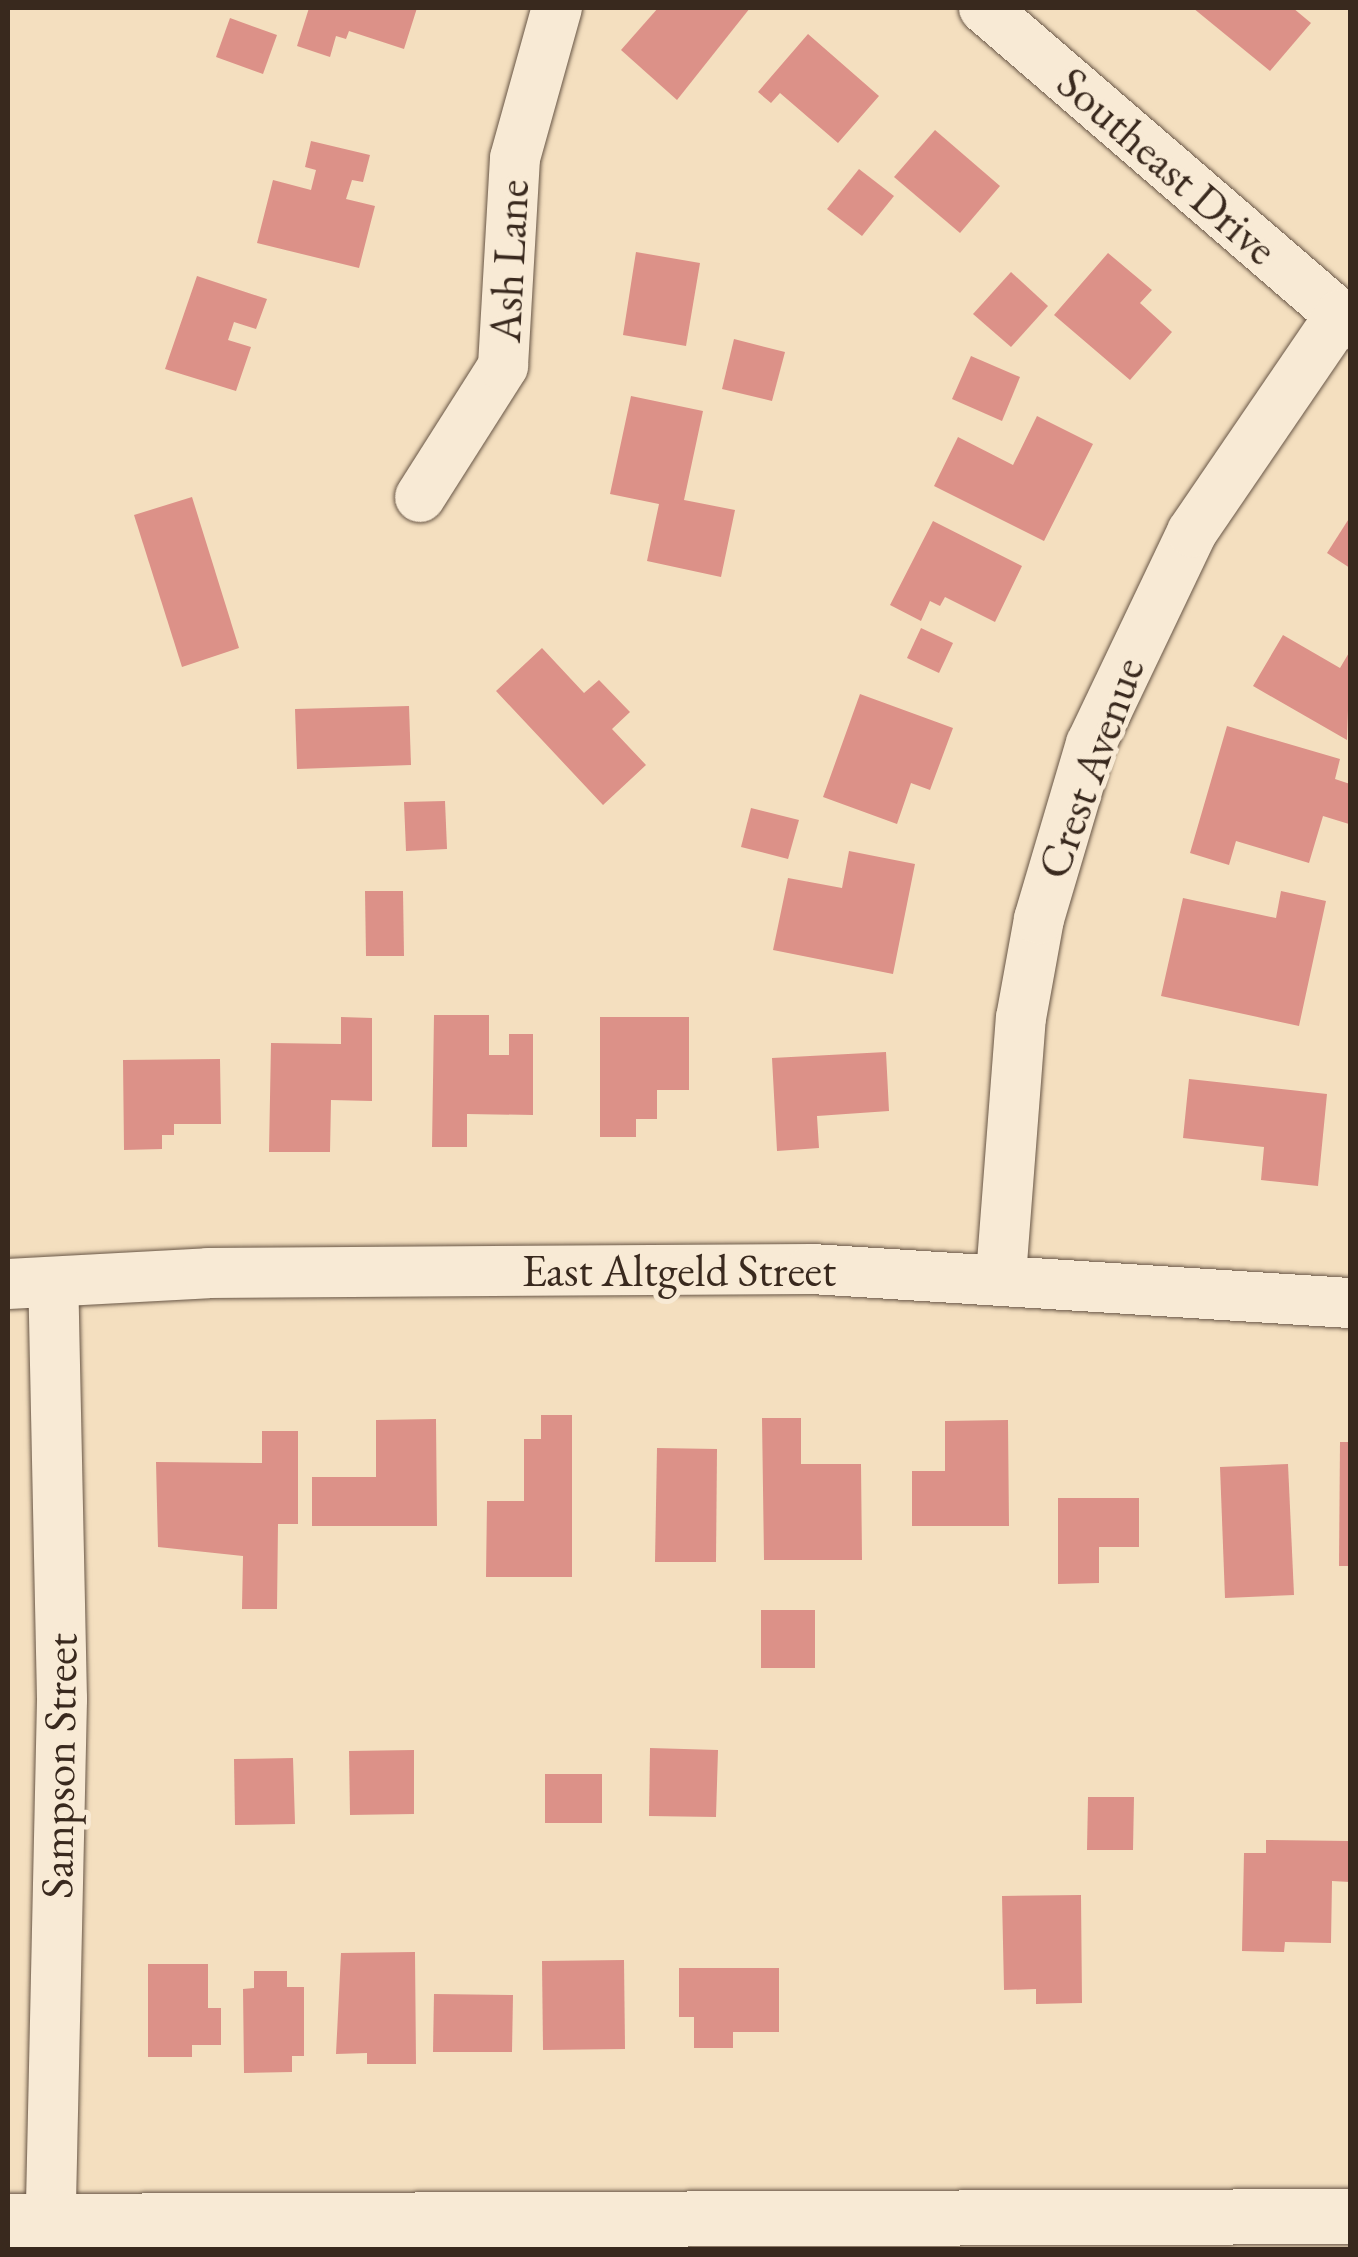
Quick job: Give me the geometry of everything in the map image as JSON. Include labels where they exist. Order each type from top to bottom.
[{"type":"street","name":"Ash Lane","points":[[420,497],[503,366],[515,158],[557,8]]},
{"type":"street","name":"Southeast Drive","points":[[984,8],[1345,319]]},
{"type":"street","name":"Crest Avenue","points":[[1001,1276],[1021,1018],[1039,919],[1091,744],[1192,532],[1345,319]]},
{"type":"street","name":"East Altgeld Street","points":[[30,1283],[208,1273],[792,1269],[1001,1276],[1350,1303]]},
{"type":"street","name":"Sampson Street","points":[[30,1283],[62,1680],[36,2231]]},
{"type":"street","points":[[36,2231],[1071,2234],[1350,2216]]},
{"type":"building","points":[[309,8],[417,8],[404,49],[349,31],[346,39],[336,36],[330,57],[297,46]]},
{"type":"building","points":[[658,8],[750,8],[677,100],[621,50]]},
{"type":"building","points":[[1193,8],[1293,8],[1311,23],[1270,71]]},
{"type":"building","points":[[230,18],[277,35],[263,74],[216,57]]},
{"type":"building","points":[[808,34],[879,96],[838,143],[780,93],[771,103],[758,92]]},
{"type":"building","points":[[935,130],[1000,186],[960,233],[894,177]]},
{"type":"building","points":[[311,141],[370,155],[363,182],[352,180],[346,199],[375,206],[359,268],[257,243],[273,180],[311,190],[316,170],[305,167]]},
{"type":"building","points":[[859,169],[894,196],[862,236],[827,209]]},
{"type":"building","points":[[636,252],[700,263],[686,346],[623,335]]},
{"type":"building","points":[[1108,253],[1152,290],[1140,303],[1172,332],[1130,380],[1054,315]]},
{"type":"building","points":[[1011,272],[1048,306],[1011,347],[973,314]]},
{"type":"building","points":[[197,276],[267,299],[256,329],[234,322],[228,340],[251,347],[236,391],[165,369]]},
{"type":"building","points":[[734,339],[785,352],[772,401],[722,389]]},
{"type":"building","points":[[971,356],[1020,377],[1002,421],[952,399]]},
{"type":"building","points":[[631,396],[703,411],[684,500],[735,510],[721,577],[647,561],[659,504],[610,494]]},
{"type":"building","points":[[1037,416],[1093,444],[1044,541],[934,486],[958,437],[1013,465]]},
{"type":"building","points":[[192,497],[239,648],[182,667],[134,515]]},
{"type":"building","points":[[1350,517],[1350,568],[1327,553]]},
{"type":"building","points":[[933,521],[1022,566],[995,622],[945,597],[940,606],[930,601],[921,621],[890,605]]},
{"type":"building","points":[[921,628],[953,643],[939,673],[907,658]]},
{"type":"building","points":[[1283,635],[1340,668],[1350,651],[1347,740],[1253,686]]},
{"type":"building","points":[[542,648],[584,693],[599,680],[630,712],[612,729],[646,765],[603,805],[496,691]]},
{"type":"building","points":[[860,694],[953,728],[930,790],[911,783],[897,824],[823,797]]},
{"type":"building","points":[[409,706],[411,765],[297,769],[295,709]]},
{"type":"building","points":[[1227,726],[1340,759],[1335,779],[1350,784],[1349,824],[1323,816],[1309,863],[1236,841],[1229,865],[1190,853]]},
{"type":"building","points":[[445,801],[447,849],[406,851],[404,802]]},
{"type":"building","points":[[751,808],[799,820],[788,859],[741,847]]},
{"type":"building","points":[[849,851],[915,864],[893,974],[773,950],[788,878],[842,888]]},
{"type":"building","points":[[365,891],[403,891],[404,956],[366,956]]},
{"type":"building","points":[[1281,891],[1326,901],[1299,1026],[1161,996],[1183,898],[1276,918]]},
{"type":"building","points":[[434,1015],[489,1015],[489,1055],[509,1055],[509,1034],[533,1034],[533,1115],[467,1114],[467,1147],[432,1147]]},
{"type":"building","points":[[341,1017],[372,1018],[372,1101],[331,1100],[330,1152],[269,1152],[271,1043],[341,1044]]},
{"type":"building","points":[[600,1017],[689,1017],[689,1090],[657,1090],[657,1119],[636,1119],[636,1137],[600,1137]]},
{"type":"building","points":[[886,1052],[889,1111],[817,1116],[819,1148],[777,1151],[772,1058]]},
{"type":"building","points":[[220,1059],[221,1124],[174,1124],[174,1135],[162,1135],[162,1149],[124,1150],[123,1060]]},
{"type":"building","points":[[1189,1079],[1327,1094],[1318,1186],[1261,1180],[1264,1147],[1183,1138]]},
{"type":"building","points":[[541,1415],[572,1415],[572,1577],[486,1577],[487,1501],[524,1501],[524,1439],[541,1439]]},
{"type":"building","points":[[762,1418],[801,1418],[801,1464],[861,1464],[862,1560],[764,1560]]},
{"type":"building","points":[[436,1419],[437,1526],[312,1526],[312,1477],[376,1477],[376,1420]]},
{"type":"building","points":[[1008,1420],[1009,1526],[912,1526],[912,1471],[945,1471],[945,1421]]},
{"type":"building","points":[[262,1431],[298,1431],[298,1524],[278,1524],[277,1609],[242,1609],[243,1556],[158,1547],[156,1462],[262,1463]]},
{"type":"building","points":[[1340,1442],[1350,1442],[1350,1566],[1339,1566]]},
{"type":"building","points":[[657,1448],[717,1449],[716,1562],[655,1562]]},
{"type":"building","points":[[1288,1464],[1294,1595],[1225,1598],[1220,1467]]},
{"type":"building","points":[[1058,1498],[1139,1498],[1139,1547],[1099,1547],[1099,1583],[1058,1584]]},
{"type":"building","points":[[761,1610],[815,1610],[815,1668],[761,1668]]},
{"type":"building","points":[[650,1748],[718,1750],[716,1817],[649,1816]]},
{"type":"building","points":[[414,1750],[414,1814],[350,1815],[349,1751]]},
{"type":"building","points":[[293,1758],[295,1824],[235,1825],[234,1759]]},
{"type":"building","points":[[545,1774],[602,1774],[602,1823],[545,1823]]},
{"type":"building","points":[[1088,1797],[1134,1797],[1133,1850],[1087,1850]]},
{"type":"building","points":[[1266,1840],[1350,1841],[1350,1882],[1332,1881],[1331,1943],[1285,1942],[1284,1952],[1242,1951],[1244,1853],[1266,1853]]},
{"type":"building","points":[[1081,1895],[1082,2003],[1036,2004],[1036,1989],[1004,1990],[1002,1896]]},
{"type":"building","points":[[415,1952],[416,2064],[367,2064],[367,2053],[336,2054],[341,1953]]},
{"type":"building","points":[[624,1960],[625,2049],[543,2050],[542,1961]]},
{"type":"building","points":[[148,1964],[208,1964],[208,2008],[221,2008],[221,2045],[192,2045],[192,2057],[148,2057]]},
{"type":"building","points":[[679,1968],[779,1968],[779,2032],[733,2032],[733,2048],[694,2048],[694,2017],[679,2017]]},
{"type":"building","points":[[254,1971],[287,1971],[287,1987],[304,1987],[304,2056],[292,2056],[292,2072],[244,2073],[243,1989],[254,1988]]},
{"type":"building","points":[[434,1994],[513,1995],[512,2052],[433,2052]]}]
